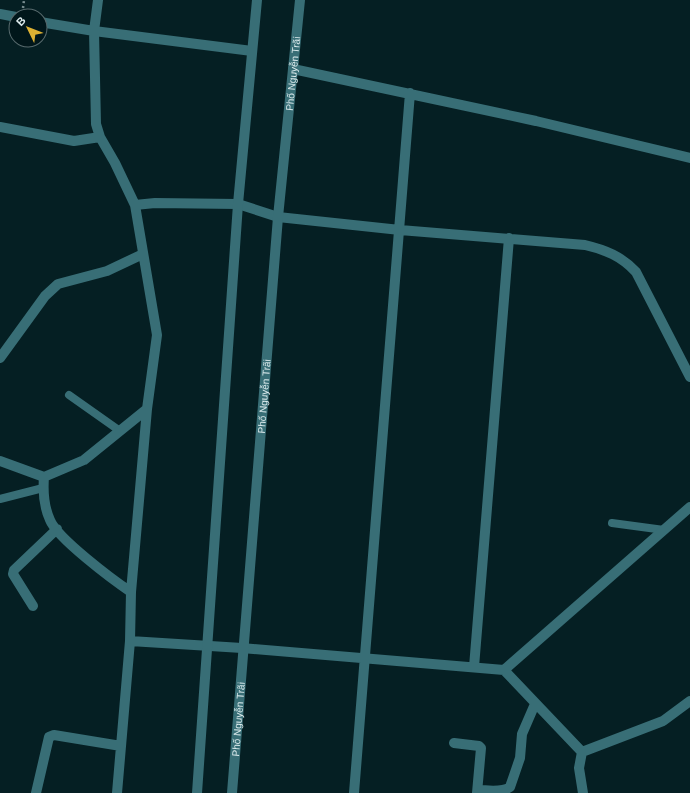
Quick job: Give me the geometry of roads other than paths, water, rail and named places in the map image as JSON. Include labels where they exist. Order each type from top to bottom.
[{"type":"street","points":[[98,0],[94,32],[94,114],[100,137],[115,163],[135,205],[157,335],[130,592],[130,641],[117,793]]},
{"type":"street","points":[[197,793],[238,204],[258,0]]},
{"type":"street","name":"Phố Nguyễn Trãi","points":[[232,793],[242,648],[278,217],[300,0]]},
{"type":"street","points":[[48,23],[94,32],[252,51]]},
{"type":"street","points":[[293,69],[410,93],[690,158]]},
{"type":"street","points":[[354,793],[410,93]]},
{"type":"street","points":[[0,127],[74,141],[100,137]]},
{"type":"street","points":[[135,205],[155,203],[238,204],[278,217],[400,230],[585,245],[613,253],[626,261],[636,272],[690,377]]},
{"type":"street","points":[[474,666],[509,238]]},
{"type":"street","points":[[0,358],[45,296],[58,284],[107,271],[143,254]]},
{"type":"street","points":[[0,461],[44,477],[84,460],[148,410]]},
{"type":"street","points":[[44,477],[43,488],[50,520],[65,538],[112,580],[130,592]]},
{"type":"street","points":[[504,670],[690,507]]},
{"type":"street","points":[[33,606],[13,574],[14,570],[57,529]]},
{"type":"street","points":[[130,641],[365,657],[504,670],[582,752]]},
{"type":"street","points":[[582,752],[663,721],[690,701]]},
{"type":"street","points":[[454,742],[479,746],[481,748],[477,791],[506,790],[510,787],[520,758],[522,734],[535,704]]},
{"type":"street","points":[[36,793],[49,737],[54,735],[121,746]]},
{"type":"street","points":[[582,752],[579,768],[583,793]]},
{"type":"lane","points":[[69,395],[120,431]]},
{"type":"lane","points":[[0,499],[43,488]]},
{"type":"lane","points":[[612,523],[664,530]]}]
